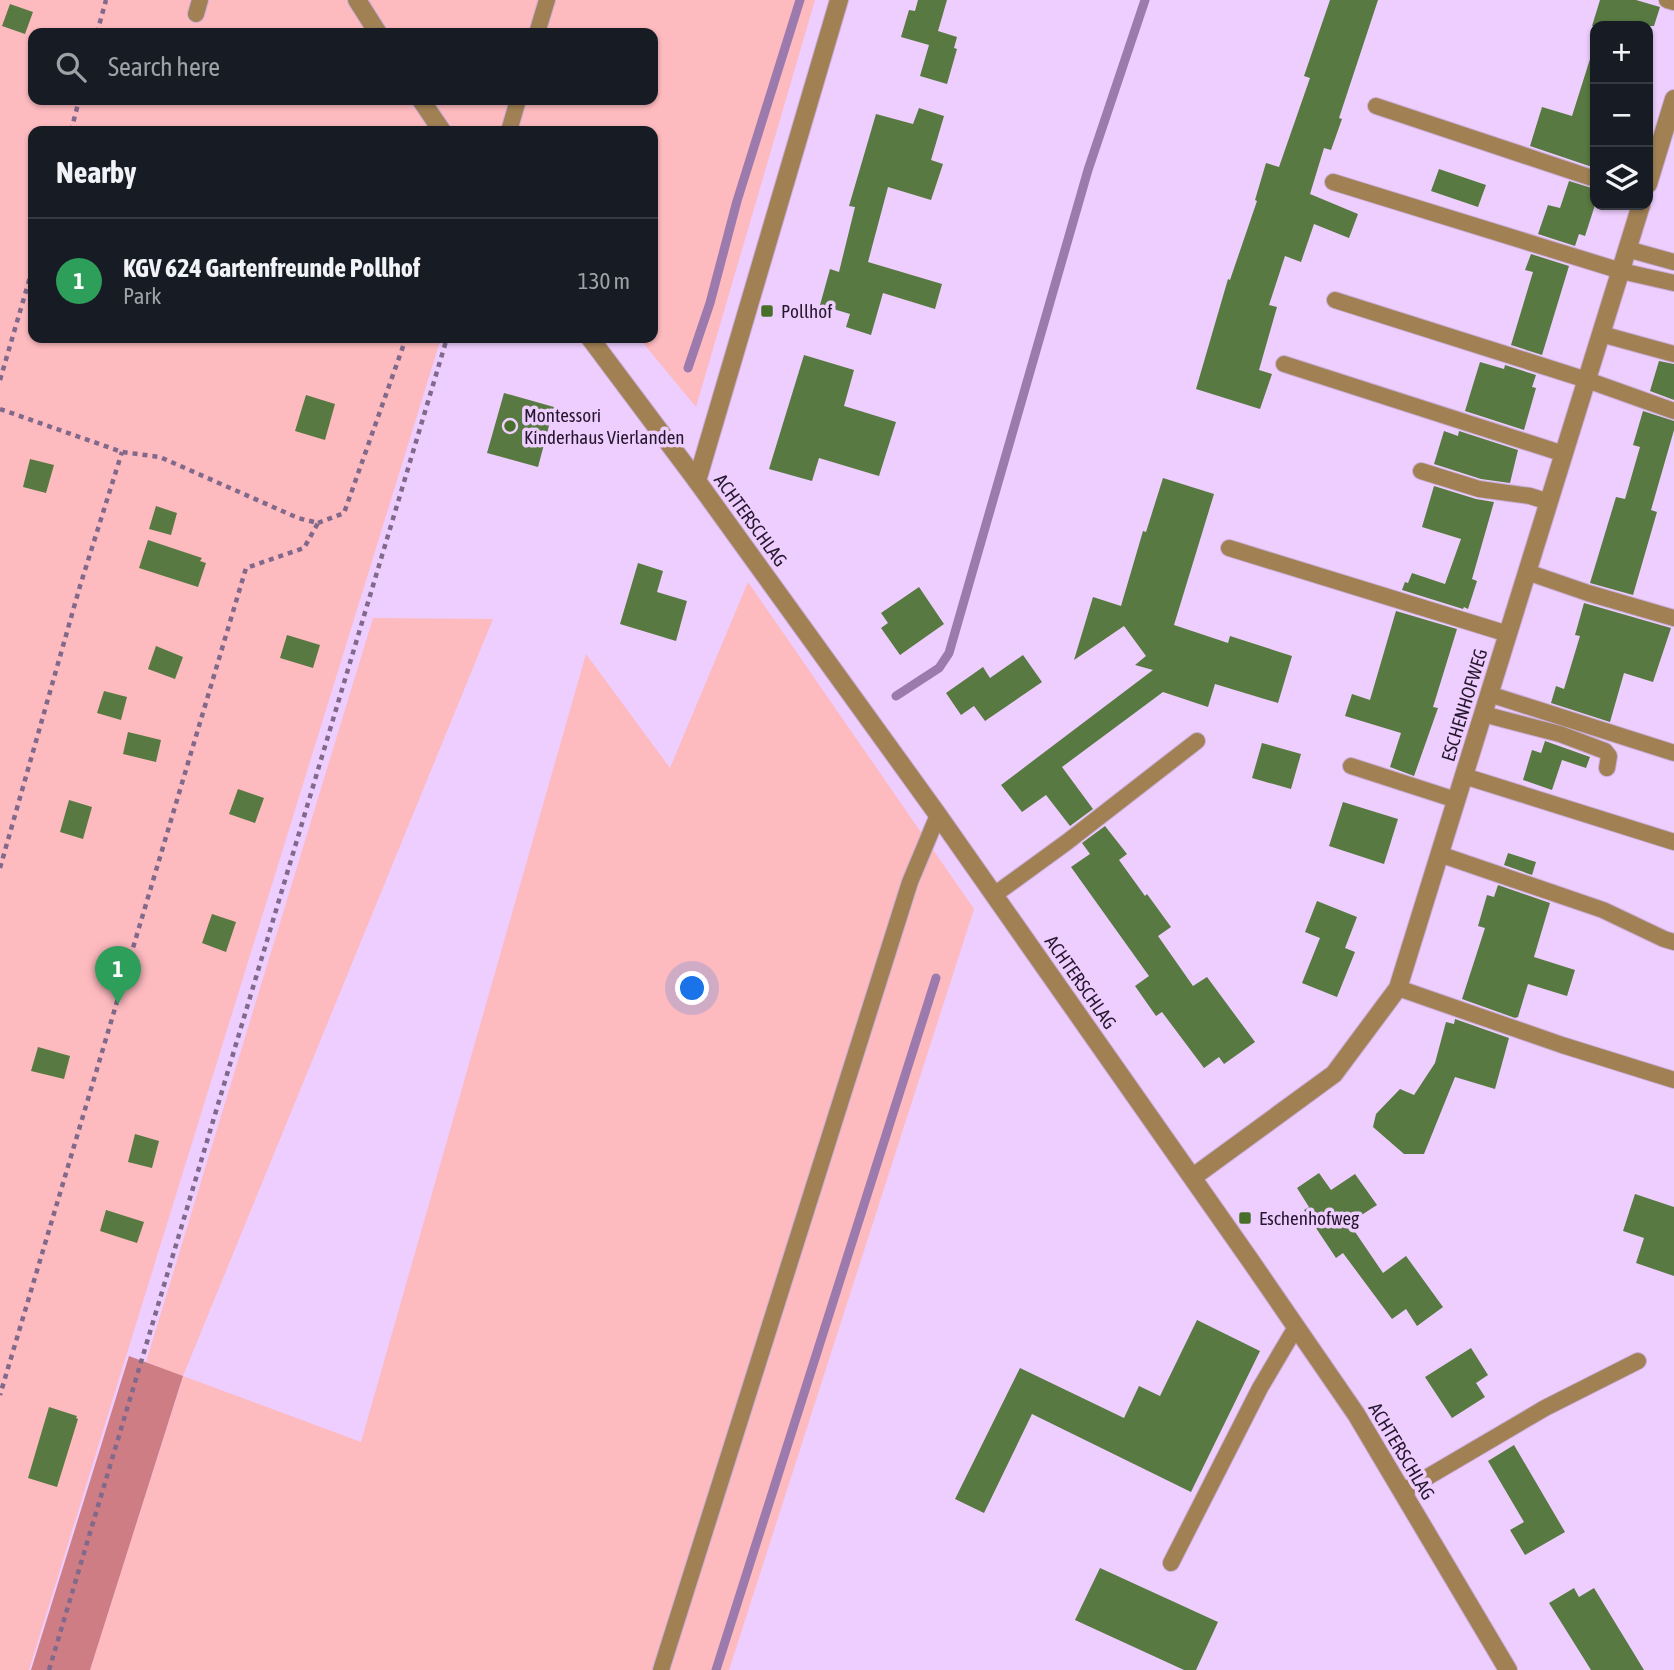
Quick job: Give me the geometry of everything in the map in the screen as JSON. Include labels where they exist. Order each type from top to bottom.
[{"type":"street","points":[[356,0],[375,28]]},
{"type":"street","points":[[697,481],[839,0]]},
{"type":"street","points":[[1653,174],[1668,143],[1674,99]]},
{"type":"street","points":[[424,105],[439,126]]},
{"type":"street","name":"ESCHENHOFWEG","points":[[1193,1177],[1334,1074],[1398,988],[1639,210]]},
{"type":"street","name":"ACHTERSCHLAG","points":[[594,343],[697,481],[938,815],[1193,1177],[1356,1414],[1508,1670]]},
{"type":"lane","points":[[539,28],[547,0]]},
{"type":"lane","points":[[1667,0],[1674,2]]},
{"type":"lane","points":[[510,126],[517,105]]},
{"type":"lane","points":[[1376,106],[1590,177]]},
{"type":"lane","points":[[1333,181],[1621,271],[1674,283]]},
{"type":"lane","points":[[1628,248],[1674,262]]},
{"type":"lane","points":[[1335,300],[1587,380],[1674,411]]},
{"type":"lane","points":[[1601,334],[1674,354]]},
{"type":"lane","points":[[1284,364],[1564,454]]},
{"type":"lane","points":[[1421,471],[1479,489],[1519,494],[1549,502]]},
{"type":"lane","points":[[1229,548],[1508,634]]},
{"type":"lane","points":[[1527,572],[1674,618]]},
{"type":"lane","points":[[1489,694],[1674,753]]},
{"type":"lane","points":[[1483,714],[1560,734],[1605,751],[1609,756],[1607,768]]},
{"type":"lane","points":[[994,895],[1068,842],[1197,741]]},
{"type":"lane","points":[[1351,766],[1456,800]]},
{"type":"lane","points":[[1464,776],[1674,842]]},
{"type":"lane","points":[[661,1670],[910,883],[938,815]]},
{"type":"lane","points":[[1439,854],[1603,910],[1674,942]]},
{"type":"lane","points":[[1398,988],[1562,1045],[1674,1080]]},
{"type":"lane","points":[[1171,1563],[1260,1388],[1296,1327]]},
{"type":"lane","points":[[1402,1492],[1545,1408],[1638,1361]]},
{"type":"path","points":[[98,28],[106,0]]},
{"type":"path","points":[[72,126],[78,105]]},
{"type":"path","points":[[0,380],[28,284]]},
{"type":"path","points":[[0,410],[122,452],[160,457],[298,518],[318,523],[344,513],[404,343]]},
{"type":"path","points":[[49,1670],[446,343]]},
{"type":"path","points":[[0,868],[80,586],[122,452]]},
{"type":"path","points":[[0,1395],[246,568],[304,548],[318,523]]},
{"type":"shaded area","points":[[0,0],[815,0],[696,407],[643,343],[658,343],[658,126],[28,126],[28,343],[439,343],[29,1670],[0,1670]]},
{"type":"shaded area","points":[[748,582],[974,909],[729,1670],[90,1670],[183,1377],[146,1362],[373,618],[493,619],[183,1376],[361,1442],[586,654],[670,768]]},
{"type":"shaded area","points":[[129,1356],[183,1376],[90,1670],[31,1670]]},
{"type":"building","points":[[918,0],[947,0],[938,31],[957,37],[954,48],[957,49],[947,84],[920,76],[929,45],[901,37],[909,10],[915,11]]},
{"type":"building","points":[[1330,0],[1378,0],[1339,118],[1342,119],[1331,150],[1324,148],[1310,194],[1358,214],[1349,238],[1314,224],[1301,262],[1285,256],[1269,305],[1277,307],[1259,370],[1272,374],[1260,409],[1196,389],[1228,279],[1230,280],[1257,201],[1255,200],[1266,163],[1279,167],[1310,78],[1304,76]]},
{"type":"building","points":[[1600,0],[1636,0],[1660,7],[1654,26],[1653,21],[1594,21]]},
{"type":"building","points":[[10,4],[33,12],[25,34],[2,26]]},
{"type":"building","points":[[1590,59],[1590,166],[1530,146],[1542,107],[1572,116]]},
{"type":"building","points":[[919,108],[944,116],[931,160],[943,164],[931,200],[888,187],[868,262],[942,284],[935,309],[883,293],[871,335],[846,327],[850,314],[820,305],[830,269],[839,272],[855,207],[849,206],[876,114],[913,124]]},
{"type":"building","points":[[1439,169],[1486,185],[1478,207],[1431,191]]},
{"type":"building","points":[[1569,181],[1590,187],[1590,210],[1593,210],[1585,236],[1579,234],[1575,246],[1538,234],[1548,205],[1560,208]]},
{"type":"building","points":[[1531,254],[1569,266],[1542,355],[1511,345],[1533,272],[1525,270]]},
{"type":"building","points":[[804,355],[854,370],[844,406],[896,422],[879,476],[819,458],[812,481],[769,469]]},
{"type":"building","points":[[1659,361],[1674,364],[1674,400],[1650,391]]},
{"type":"building","points":[[1480,362],[1504,369],[1505,365],[1536,375],[1532,387],[1536,388],[1524,430],[1465,411]]},
{"type":"building","points":[[504,393],[554,407],[538,467],[487,453]]},
{"type":"building","points":[[306,395],[335,404],[325,440],[295,431]]},
{"type":"building","points":[[1643,411],[1674,421],[1674,430],[1651,510],[1657,512],[1633,595],[1590,583],[1616,497],[1625,499],[1640,447],[1633,445]]},
{"type":"building","points":[[1444,431],[1458,436],[1459,431],[1518,450],[1510,483],[1481,479],[1434,464]]},
{"type":"building","points":[[30,459],[54,465],[46,493],[23,487]]},
{"type":"building","points":[[1163,478],[1214,494],[1174,625],[1228,643],[1230,636],[1292,656],[1278,703],[1215,684],[1208,707],[1163,692],[1062,767],[1093,809],[1070,826],[1046,795],[1022,812],[1001,785],[1153,670],[1135,665],[1146,656],[1124,626],[1074,660],[1093,597],[1121,606],[1143,531],[1146,532]]},
{"type":"building","points":[[1434,486],[1494,502],[1472,579],[1477,581],[1468,609],[1402,590],[1412,573],[1445,584],[1461,539],[1422,527]]},
{"type":"building","points":[[156,506],[177,513],[171,535],[149,529]]},
{"type":"building","points":[[148,540],[202,558],[200,561],[206,563],[198,587],[139,568]]},
{"type":"building","points":[[638,563],[663,571],[657,592],[687,601],[676,641],[620,624]]},
{"type":"building","points":[[919,587],[944,624],[900,655],[881,628],[888,623],[881,613]]},
{"type":"building","points":[[1584,603],[1671,628],[1653,682],[1624,673],[1610,722],[1551,703],[1556,686],[1564,689],[1580,636],[1575,635]]},
{"type":"building","points":[[1396,611],[1457,629],[1433,707],[1438,708],[1414,776],[1390,767],[1401,733],[1345,716],[1352,694],[1370,700]]},
{"type":"building","points":[[287,635],[320,645],[313,668],[280,658]]},
{"type":"building","points":[[156,646],[183,657],[175,679],[148,669]]},
{"type":"building","points":[[1023,655],[1042,682],[985,721],[974,706],[961,715],[946,693],[983,667],[990,678]]},
{"type":"building","points":[[104,691],[127,697],[121,720],[97,713]]},
{"type":"building","points":[[128,732],[161,740],[156,762],[123,754]]},
{"type":"building","points":[[1545,741],[1590,757],[1586,768],[1562,760],[1552,790],[1523,780],[1532,750],[1541,753]]},
{"type":"building","points":[[1262,743],[1301,754],[1291,789],[1252,778]]},
{"type":"building","points":[[238,789],[264,798],[255,823],[229,814]]},
{"type":"building","points":[[69,800],[92,807],[83,839],[60,832]]},
{"type":"building","points":[[1343,802],[1398,819],[1384,864],[1329,846]]},
{"type":"building","points":[[1105,826],[1127,854],[1119,860],[1171,927],[1158,936],[1193,986],[1207,977],[1255,1042],[1224,1064],[1219,1057],[1204,1068],[1162,1012],[1156,1016],[1135,986],[1149,976],[1071,867],[1090,854],[1082,843]]},
{"type":"building","points":[[1508,853],[1536,862],[1532,875],[1504,865]]},
{"type":"building","points":[[1498,885],[1550,903],[1534,957],[1575,970],[1567,996],[1528,984],[1518,1017],[1515,1018],[1462,999],[1485,928],[1478,926],[1487,895],[1494,897]]},
{"type":"building","points":[[1317,901],[1357,917],[1345,948],[1355,952],[1337,997],[1302,983],[1320,938],[1305,932]]},
{"type":"building","points":[[212,914],[236,922],[226,952],[202,943]]},
{"type":"building","points":[[1455,1019],[1509,1038],[1495,1089],[1455,1077],[1424,1154],[1404,1154],[1373,1127],[1376,1114],[1400,1089],[1414,1095],[1435,1063],[1446,1022],[1454,1024]]},
{"type":"building","points":[[38,1047],[70,1056],[64,1079],[31,1071]]},
{"type":"building","points":[[135,1134],[159,1141],[152,1168],[128,1162]]},
{"type":"building","points":[[1319,1173],[1331,1190],[1355,1174],[1377,1205],[1349,1223],[1383,1273],[1406,1256],[1443,1307],[1417,1326],[1406,1309],[1392,1319],[1343,1253],[1336,1258],[1304,1210],[1309,1207],[1297,1188]]},
{"type":"building","points":[[1635,1194],[1674,1207],[1674,1276],[1636,1263],[1644,1238],[1623,1231]]},
{"type":"building","points":[[106,1210],[144,1222],[137,1243],[100,1231]]},
{"type":"building","points":[[1197,1320],[1260,1351],[1191,1492],[1032,1414],[984,1513],[955,1499],[1020,1368],[1124,1418],[1139,1386],[1160,1396]]},
{"type":"building","points":[[1471,1348],[1488,1375],[1476,1383],[1485,1397],[1452,1418],[1425,1377]]},
{"type":"building","points":[[49,1407],[77,1416],[78,1419],[57,1487],[28,1478]]},
{"type":"building","points":[[1514,1445],[1565,1532],[1525,1555],[1510,1530],[1524,1522],[1488,1461]]},
{"type":"building","points":[[1100,1568],[1218,1622],[1196,1670],[1184,1670],[1075,1620]]},
{"type":"building","points":[[1574,1588],[1579,1597],[1594,1588],[1644,1670],[1591,1670],[1549,1603]]},
{"type":"waterway","points":[[688,368],[710,303],[737,201],[800,0]]},
{"type":"waterway","points":[[896,696],[939,668],[949,653],[1088,170],[1145,0]]},
{"type":"waterway","points":[[716,1670],[936,978]]},
{"type":"place","name":"Pollhof","points":[[767,311]]},
{"type":"place","name":"Montessori Kinderhaus Vierlanden","points":[[510,426]]},
{"type":"place","name":"KGV 624 Gartenfreunde Pollhof","points":[[118,1004]]},
{"type":"place","name":"Eschenhofweg","points":[[1245,1218]]}]
